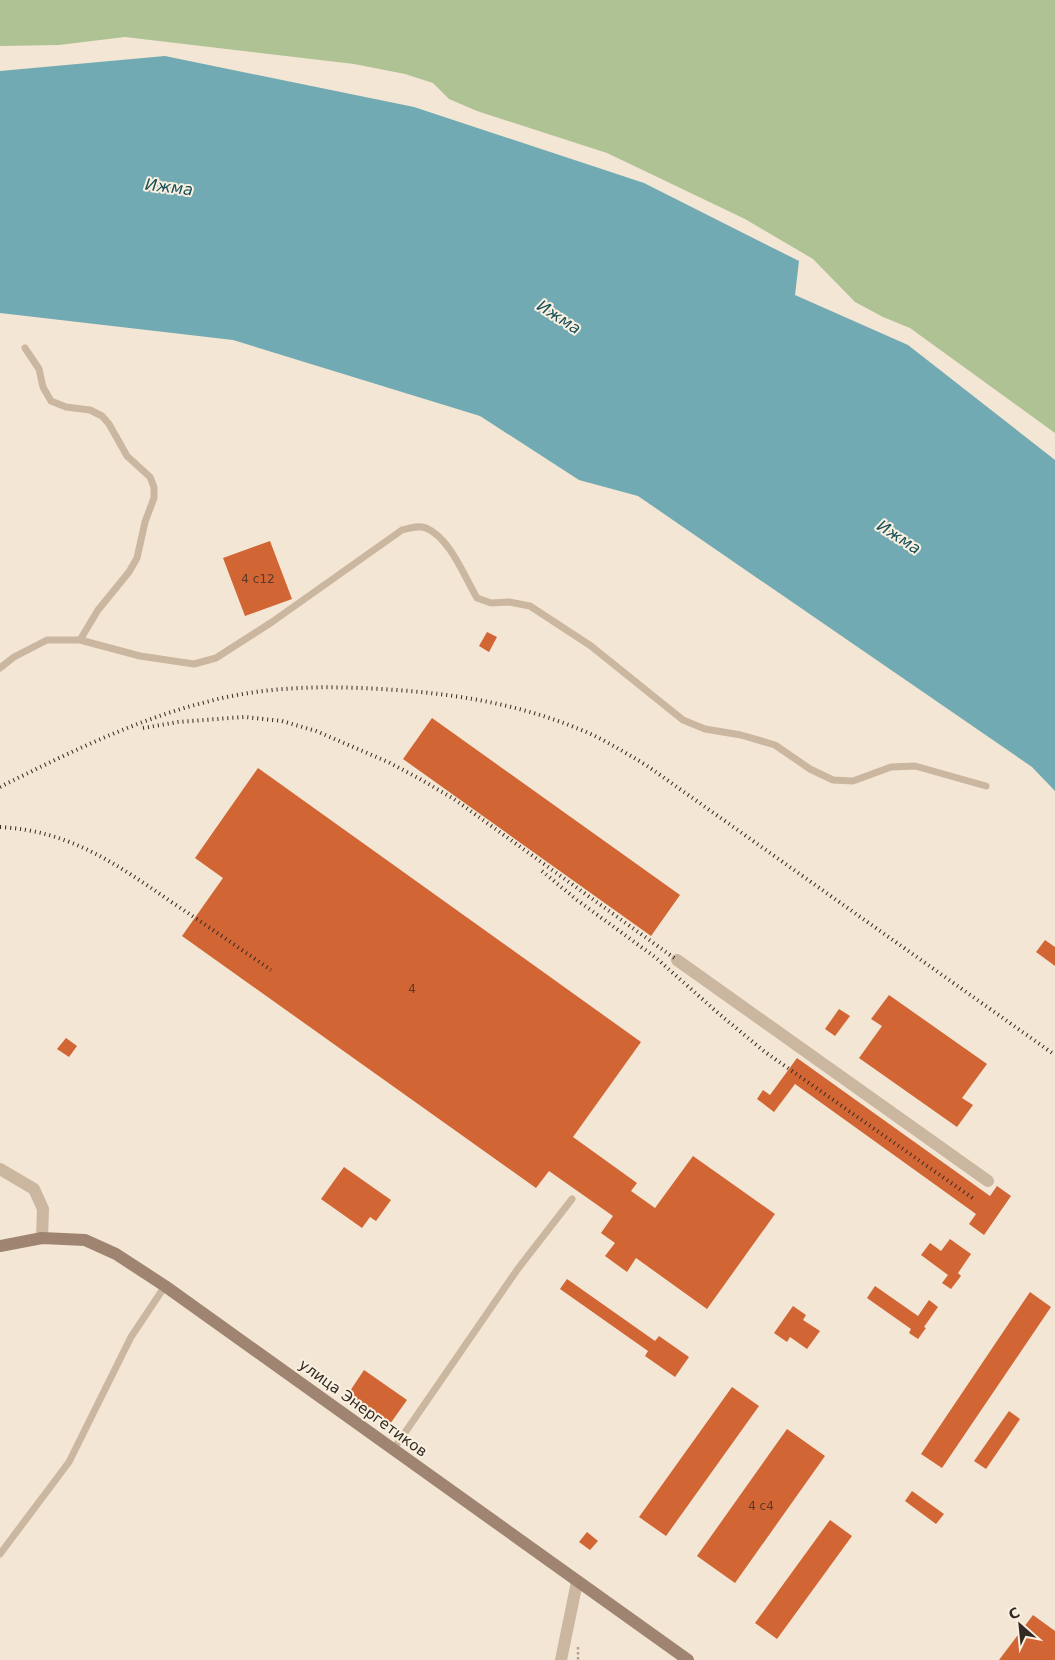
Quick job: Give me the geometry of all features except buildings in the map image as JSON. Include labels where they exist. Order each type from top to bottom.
[{"type":"main road","name":"улица Энергетиков","points":[[0,1246],[42,1238],[85,1240],[116,1254],[165,1286],[576,1582],[688,1660]]},
{"type":"street","points":[[677,960],[988,1181]]},
{"type":"street","points":[[0,1170],[34,1189],[43,1209],[42,1238]]},
{"type":"street","points":[[561,1660],[576,1582]]},
{"type":"lane","points":[[25,348],[39,369],[43,387],[51,401],[90,410],[102,416],[109,424],[127,456],[150,477],[154,487],[154,498],[145,522],[137,558],[129,572],[98,610],[80,640]]},
{"type":"lane","points":[[0,668],[14,657],[47,640],[80,640],[140,656],[194,664],[216,658],[272,622],[402,530],[415,527],[426,528],[444,542],[476,598],[491,603],[509,602],[530,606],[591,646],[683,720],[705,729],[741,735],[775,745],[810,769],[833,780],[853,781],[891,767],[915,766],[986,786]]},
{"type":"lane","points":[[393,1450],[517,1270],[572,1199]]},
{"type":"lane","points":[[0,1554],[70,1462],[131,1337],[165,1286]]},
{"type":"green space","points":[[0,0],[1055,0],[1055,433],[910,328],[883,317],[855,302],[813,259],[745,219],[607,153],[477,111],[449,99],[433,83],[405,74],[354,64],[125,37],[59,45],[0,46]]},
{"type":"water","name":"Ижма","points":[[165,56],[414,107],[644,183],[799,261],[795,295],[908,345],[1055,460],[1055,791],[1032,767],[638,496],[579,480],[480,416],[233,340],[0,313],[0,71]]},
{"type":"railway","points":[[0,787],[129,727],[183,708],[248,693],[304,688],[388,689],[444,695],[499,704],[553,719],[588,733],[646,765],[1055,1055]]},
{"type":"railway","points":[[143,728],[178,722],[245,717],[282,721],[316,731],[388,762],[454,799],[677,960]]},
{"type":"railway","points":[[0,827],[49,835],[92,852],[132,875],[271,970]]},
{"type":"railway","points":[[542,871],[577,900],[655,957],[765,1052],[974,1199]]}]
